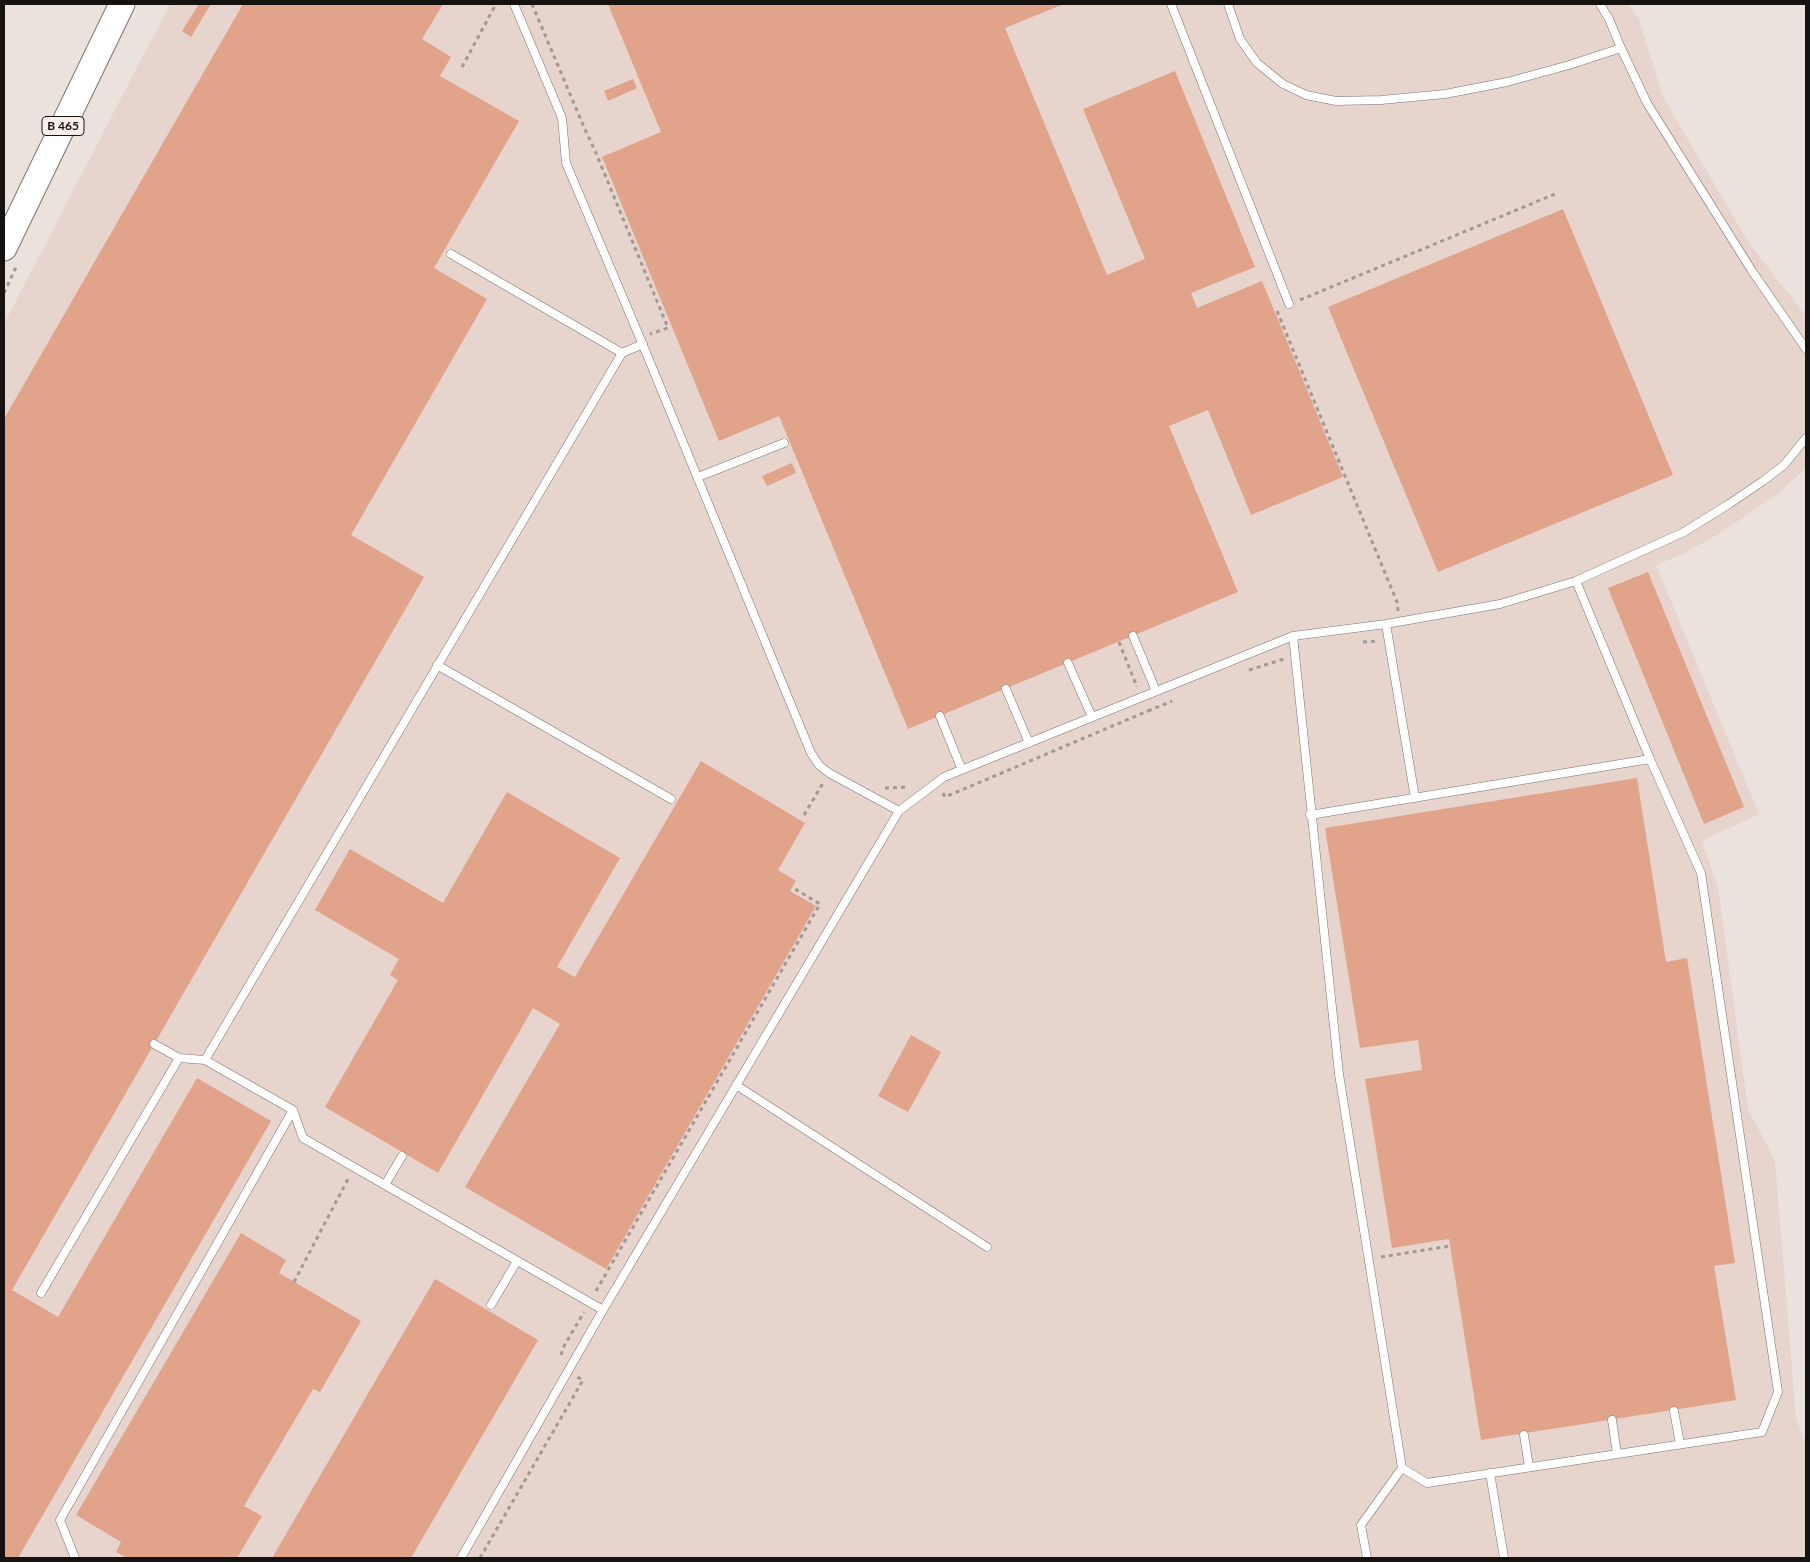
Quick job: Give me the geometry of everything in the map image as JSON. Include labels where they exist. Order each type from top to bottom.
[{"type":"main road","name":"B 465","points":[[4,248],[122,4]]},
{"type":"lane","points":[[514,4],[562,118],[566,163],[643,344],[811,753],[819,765],[829,774],[898,811]]},
{"type":"lane","points":[[1171,4],[1289,304]]},
{"type":"lane","points":[[1228,4],[1240,39],[1257,63],[1283,84],[1306,95],[1336,101],[1381,100],[1445,94],[1507,82],[1621,48]]},
{"type":"lane","points":[[1600,4],[1609,19],[1647,103],[1726,232],[1806,349]]},
{"type":"lane","points":[[451,254],[622,353]]},
{"type":"lane","points":[[204,1060],[622,353],[643,344]]},
{"type":"lane","points":[[461,1558],[602,1310],[898,811],[944,777],[1293,636],[1399,622],[1500,604],[1576,581],[1684,532],[1764,482],[1784,465],[1806,438]]},
{"type":"lane","points":[[698,477],[784,443]]},
{"type":"lane","points":[[1402,1468],[1427,1483],[1762,1432],[1778,1392],[1701,873],[1650,759],[1576,581]]},
{"type":"lane","points":[[1386,624],[1415,798]]},
{"type":"lane","points":[[1133,636],[1156,691]]},
{"type":"lane","points":[[1293,636],[1310,815],[1339,1074],[1402,1468],[1361,1525],[1366,1558]]},
{"type":"lane","points":[[1068,663],[1092,717]]},
{"type":"lane","points":[[437,665],[671,800]]},
{"type":"lane","points":[[1006,688],[1029,743]]},
{"type":"lane","points":[[940,716],[962,770]]},
{"type":"lane","points":[[1310,815],[1650,759]]},
{"type":"lane","points":[[154,1044],[179,1058],[204,1060],[293,1110],[303,1138],[602,1310]]},
{"type":"lane","points":[[41,1293],[179,1058]]},
{"type":"lane","points":[[736,1085],[987,1247]]},
{"type":"lane","points":[[75,1558],[60,1520],[293,1110]]},
{"type":"lane","points":[[385,1185],[402,1156]]},
{"type":"lane","points":[[491,1305],[517,1261]]},
{"type":"lane","points":[[1674,1411],[1680,1444]]},
{"type":"lane","points":[[1612,1420],[1617,1454]]},
{"type":"lane","points":[[1524,1435],[1529,1467]]},
{"type":"lane","points":[[1490,1474],[1504,1558]]},
{"type":"path","points":[[462,67],[496,4]]},
{"type":"path","points":[[532,4],[596,152],[668,328]]},
{"type":"path","points":[[1399,622],[1397,602],[1276,310],[1555,194]]},
{"type":"path","points":[[1362,642],[1389,639]]},
{"type":"path","points":[[1119,642],[1148,711],[1175,700]]},
{"type":"path","points":[[1248,670],[1294,655]]},
{"type":"path","points":[[804,815],[829,774]]},
{"type":"path","points":[[560,1358],[564,1346],[589,1302],[820,904],[795,889]]},
{"type":"path","points":[[294,1282],[354,1168]]},
{"type":"path","points":[[1368,1259],[1450,1246]]},
{"type":"path","points":[[480,1558],[583,1380]]},
{"type":"shaded area","points":[[170,4],[1628,4],[1639,19],[1663,97],[1749,243],[1806,316],[1806,468],[1780,492],[1722,532],[1683,554],[1656,565],[1759,814],[1702,841],[1718,887],[1748,1109],[1775,1161],[1796,1418],[1806,1445],[1806,1558],[4,1558],[4,324]]},
{"type":"building","points":[[199,4],[211,4],[191,37],[182,31]]},
{"type":"building","points":[[243,4],[443,4],[422,39],[451,57],[440,76],[519,121],[434,268],[487,299],[351,535],[424,577],[12,1290],[58,1317],[197,1078],[271,1121],[18,1558],[4,1558],[4,419]]},
{"type":"building","points":[[608,4],[1064,4],[1005,28],[1107,275],[1145,259],[1083,109],[1175,71],[1255,267],[1191,293],[1197,308],[1262,281],[1343,477],[1251,515],[1208,410],[1169,426],[1238,592],[908,729],[779,416],[719,441],[602,157],[661,132]]},
{"type":"building","points":[[633,79],[637,88],[608,101],[604,91]]},
{"type":"building","points":[[1563,209],[1673,475],[1438,572],[1328,307]]},
{"type":"building","points":[[792,463],[796,473],[767,486],[762,476]]},
{"type":"building","points":[[1648,572],[1744,807],[1704,824],[1608,588]]},
{"type":"building","points":[[701,761],[805,823],[778,870],[796,881],[790,891],[816,906],[606,1269],[465,1187],[560,1024],[533,1008],[438,1173],[325,1107],[398,980],[390,975],[399,959],[315,910],[350,849],[443,903],[507,792],[620,858],[557,967],[575,977]]},
{"type":"building","points":[[1637,778],[1666,962],[1687,958],[1735,1263],[1714,1266],[1736,1400],[1481,1440],[1449,1239],[1392,1248],[1365,1079],[1422,1070],[1418,1040],[1360,1048],[1325,828]]},
{"type":"building","points":[[911,1035],[941,1052],[908,1112],[878,1096]]},
{"type":"building","points":[[241,1233],[286,1260],[279,1273],[361,1321],[320,1392],[313,1389],[244,1506],[262,1516],[237,1558],[127,1558],[116,1552],[121,1542],[76,1515]]},
{"type":"building","points":[[435,1279],[538,1340],[411,1558],[272,1558]]}]
